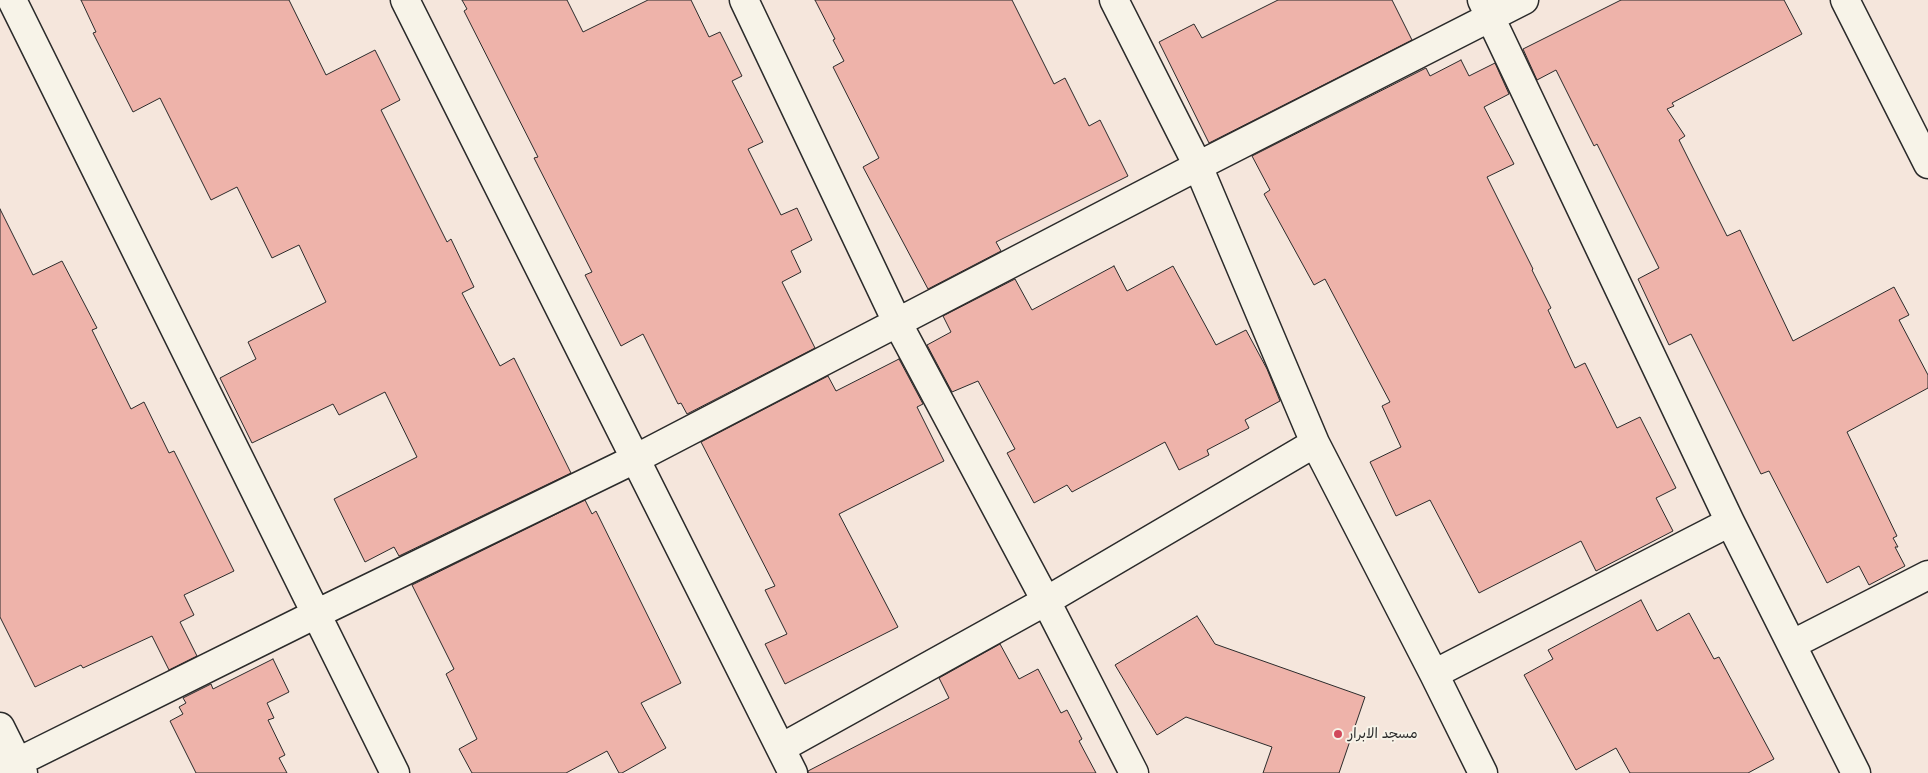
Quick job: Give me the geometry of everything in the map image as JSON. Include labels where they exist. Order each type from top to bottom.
[{"type":"street","points":[[12,0],[395,773]]},
{"type":"street","points":[[405,0],[794,773]]},
{"type":"street","points":[[744,0],[897,322],[1046,601],[1134,773]]},
{"type":"street","points":[[1114,0],[1198,166],[1315,443],[1483,773]]},
{"type":"street","points":[[0,727],[13,769],[316,614],[635,459],[1198,166],[1487,8],[1524,0]]},
{"type":"street","points":[[1845,0],[1928,164]]},
{"type":"street","points":[[1487,8],[1730,522],[1793,644],[1856,773]]},
{"type":"street","points":[[781,748],[1046,601],[1315,443]]},
{"type":"street","points":[[1434,674],[1730,522]]},
{"type":"street","points":[[1793,644],[1928,575]]},
{"type":"building","points":[[81,0],[289,0],[326,75],[375,50],[400,100],[381,110],[447,242],[451,239],[474,287],[462,293],[500,366],[514,358],[571,473],[399,556],[394,547],[365,562],[334,499],[417,457],[385,392],[339,415],[333,404],[252,443],[220,378],[256,359],[248,342],[326,302],[299,245],[272,258],[237,187],[211,200],[160,98],[133,112],[93,33],[96,32]]},
{"type":"building","points":[[462,0],[567,0],[583,32],[648,0],[691,0],[709,37],[720,32],[742,76],[732,81],[763,142],[748,149],[781,215],[797,208],[812,240],[791,251],[801,272],[782,282],[815,348],[687,414],[681,403],[678,404],[643,334],[621,346],[585,275],[592,272],[534,158],[538,157],[464,11],[467,9]]},
{"type":"building","points":[[815,0],[1012,0],[1054,84],[1065,78],[1089,126],[1100,120],[1128,176],[996,242],[1001,251],[928,289],[863,167],[879,158],[833,67],[844,61]]},
{"type":"building","points":[[1278,0],[1392,0],[1412,40],[1209,143],[1159,42],[1194,24],[1202,38]]},
{"type":"building","points":[[1621,0],[1784,0],[1802,34],[1672,103],[1674,106],[1667,109],[1685,136],[1679,140],[1727,236],[1740,230],[1793,341],[1894,287],[1909,315],[1899,320],[1928,375],[1928,388],[1847,432],[1897,536],[1893,538],[1898,547],[1895,547],[1905,566],[1869,585],[1859,566],[1827,583],[1769,471],[1761,474],[1691,334],[1669,345],[1638,279],[1659,268],[1597,144],[1594,146],[1556,70],[1537,80],[1523,49]]},
{"type":"building","points":[[1461,60],[1469,76],[1495,63],[1509,94],[1484,107],[1514,164],[1487,177],[1551,308],[1548,310],[1575,368],[1585,363],[1617,428],[1640,417],[1676,488],[1656,498],[1673,531],[1596,571],[1581,541],[1479,593],[1430,500],[1396,516],[1370,462],[1401,447],[1382,406],[1390,402],[1325,279],[1314,285],[1264,194],[1270,190],[1252,156],[1426,68],[1430,76]]},
{"type":"building","points":[[0,209],[33,275],[62,261],[97,328],[92,330],[131,409],[144,402],[169,453],[174,451],[234,571],[184,595],[194,615],[180,622],[197,656],[169,670],[152,636],[83,668],[81,665],[35,687],[0,617]]},
{"type":"building","points":[[1114,266],[1127,291],[1173,266],[1216,345],[1246,330],[1267,369],[1280,401],[1245,420],[1249,428],[1207,450],[1209,455],[1179,470],[1165,442],[1072,492],[1067,485],[1034,503],[1007,453],[1015,449],[978,381],[952,392],[927,345],[951,332],[943,316],[1015,279],[1032,310]]},
{"type":"building","points":[[899,359],[923,404],[917,407],[944,461],[839,514],[898,627],[785,684],[765,644],[787,634],[765,590],[775,586],[701,442],[828,376],[836,391]]},
{"type":"building","points":[[585,500],[592,514],[596,511],[681,683],[641,703],[666,748],[622,773],[619,773],[607,751],[566,773],[472,773],[459,749],[477,739],[446,674],[454,669],[412,585]]},
{"type":"building","points":[[1641,600],[1657,631],[1689,613],[1714,659],[1719,657],[1774,759],[1748,773],[1630,773],[1616,748],[1576,770],[1524,675],[1553,659],[1548,650]]},
{"type":"building","points":[[1197,616],[1215,644],[1365,697],[1339,773],[1263,773],[1272,747],[1186,717],[1157,735],[1115,665]]},
{"type":"building","points":[[1000,644],[1019,679],[1038,669],[1061,713],[1067,710],[1082,739],[1079,741],[1096,773],[808,773],[808,771],[949,698],[939,678]]},
{"type":"building","points":[[273,659],[289,692],[267,703],[274,718],[268,720],[285,755],[279,758],[287,773],[196,773],[170,721],[183,714],[179,707],[186,703],[183,698],[211,684],[213,689]]},
{"type":"place","name":"مسجد الابرار","points":[[1338,734]]}]
